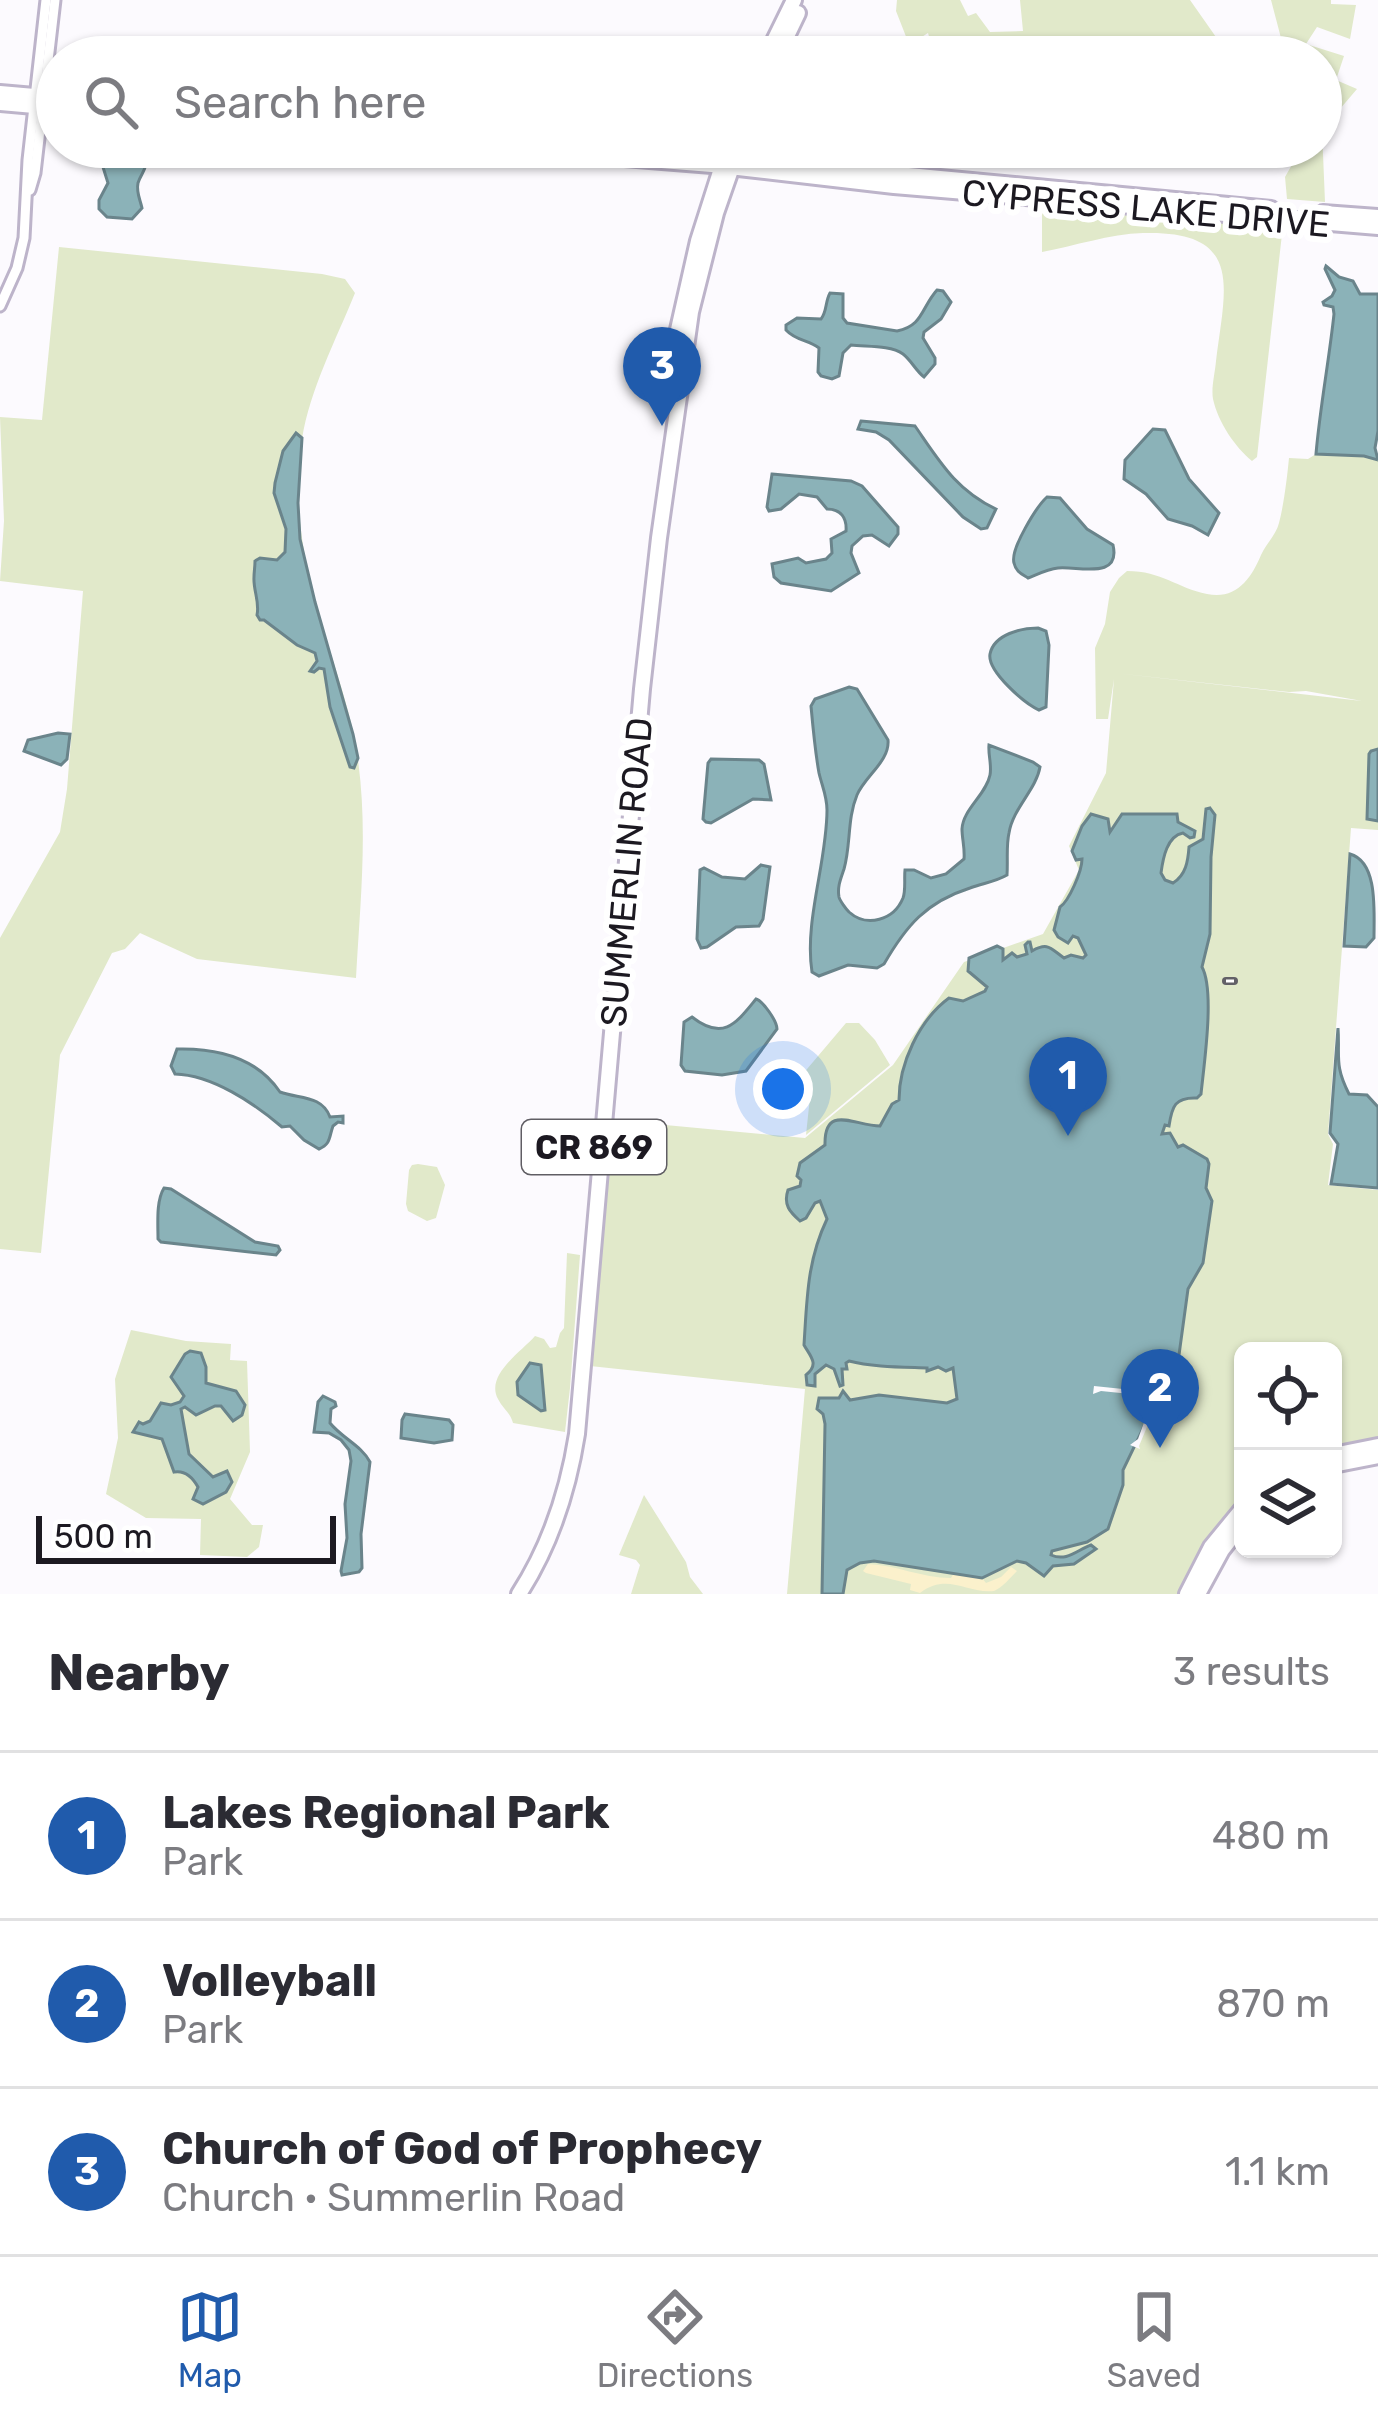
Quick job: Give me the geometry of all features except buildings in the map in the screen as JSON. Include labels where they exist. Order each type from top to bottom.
[{"type":"main road","points":[[783,36],[797,1]]},
{"type":"main road","points":[[0,93],[36,100]]},
{"type":"main road","points":[[0,103],[36,102]]},
{"type":"main road","points":[[691,168],[709,172],[715,183]]},
{"type":"main road","name":"SUMMERLIN ROAD","points":[[510,1594],[539,1538],[559,1482],[570,1424],[643,601],[676,342],[689,274],[723,168]]},
{"type":"main road","name":"SUMMERLIN ROAD","points":[[519,1594],[553,1526],[574,1456],[659,538],[685,342],[726,168]]},
{"type":"main road","name":"CYPRESS LAKE DRIVE","points":[[782,168],[856,182],[1378,227]]},
{"type":"main road","name":"CYPRESS LAKE DRIVE","points":[[830,168],[1378,218]]},
{"type":"main road","points":[[856,182],[911,176]]},
{"type":"main road","points":[[1170,210],[1211,203]]},
{"type":"main road","points":[[574,1456],[570,1445],[577,1352]]},
{"type":"main road","points":[[1342,1453],[1378,1446]]},
{"type":"main road","points":[[1342,1464],[1378,1456]]},
{"type":"main road","points":[[1186,1594],[1211,1547],[1234,1519]]},
{"type":"main road","points":[[1198,1594],[1234,1535]]},
{"type":"street","points":[[46,0],[46,36]]},
{"type":"street","points":[[52,36],[56,0]]},
{"type":"street","points":[[0,306],[22,251],[36,166]]},
{"type":"green space","points":[[897,0],[960,0],[968,16],[976,13],[990,32],[1023,31],[1020,0],[1190,0],[1215,36],[906,36]]},
{"type":"green space","points":[[1271,0],[1356,5],[1350,39],[1317,27],[1311,36],[1280,36]]},
{"type":"green space","points":[[1342,83],[1357,89],[1342,107]]},
{"type":"green space","points":[[1290,168],[1324,168],[1325,202],[1287,199],[1285,177]]},
{"type":"green space","points":[[1042,203],[1283,225],[1257,457],[1252,461],[1234,441],[1213,399],[1224,288],[1213,253],[1199,241],[1143,233],[1042,252]]},
{"type":"green space","points":[[59,247],[322,274],[345,279],[355,293],[306,420],[298,500],[310,581],[355,740],[363,842],[356,978],[197,959],[140,933],[125,949],[112,953],[60,1055],[41,1253],[0,1249],[0,938],[60,832],[83,591],[0,581],[4,521],[0,417],[42,420]]},
{"type":"green space","points":[[1316,454],[1378,460],[1378,749],[1371,751],[1373,821],[1378,821],[1378,830],[1351,828],[1328,1185],[1378,1190],[1378,1441],[1342,1448],[1342,1342],[1234,1342],[1234,1516],[1180,1594],[787,1594],[805,1389],[590,1366],[612,1120],[805,1138],[893,1065],[964,962],[1043,934],[1079,870],[1069,846],[1106,773],[1114,679],[1108,719],[1096,719],[1095,648],[1110,592],[1127,571],[1207,594],[1226,594],[1241,586],[1278,527],[1289,458],[1308,459]],"holes":[[[1115,673],[1289,692],[1362,701]]]},
{"type":"green space","points":[[846,1023],[859,1023],[890,1065],[806,1135],[810,1097],[802,1075]]},
{"type":"green space","points":[[418,1164],[437,1167],[445,1185],[436,1218],[427,1221],[408,1211],[406,1204],[409,1170]]},
{"type":"green space","points":[[567,1253],[580,1255],[565,1432],[513,1423],[495,1390],[500,1373],[535,1336],[550,1348],[556,1347],[564,1328]],"holes":[[[540,1365],[544,1395],[536,1408],[519,1386]]]},
{"type":"green space","points":[[131,1330],[231,1344],[230,1360],[247,1361],[250,1452],[230,1499],[252,1525],[263,1525],[259,1547],[247,1557],[200,1555],[201,1519],[146,1518],[106,1494],[118,1438],[115,1379]]},
{"type":"green space","points":[[644,1495],[703,1594],[631,1594],[640,1565],[619,1555]]},
{"type":"sand","points":[[868,1564],[940,1577],[951,1578],[954,1573],[986,1583],[1011,1567],[1017,1571],[994,1591],[939,1584],[920,1593],[910,1590],[911,1584],[866,1573]]},
{"type":"water","points":[[103,168],[145,168],[138,186],[142,208],[132,219],[107,217],[99,209],[108,183]]},
{"type":"water","points":[[1326,266],[1353,281],[1360,294],[1378,294],[1378,460],[1316,454],[1334,314],[1333,307],[1323,302],[1335,290]]},
{"type":"water","points":[[937,290],[951,302],[941,319],[924,332],[935,364],[924,377],[898,351],[851,345],[843,353],[839,376],[821,376],[819,348],[786,330],[797,318],[821,319],[830,293],[843,294],[847,323],[906,329],[917,321]]},
{"type":"water","points":[[861,421],[915,426],[959,484],[996,509],[987,528],[963,517],[889,440],[858,429]]},
{"type":"water","points":[[1153,429],[1165,430],[1189,479],[1219,513],[1208,535],[1168,519],[1146,494],[1124,479],[1125,460]]},
{"type":"water","points":[[296,433],[302,438],[300,539],[353,734],[358,758],[354,768],[330,707],[324,669],[310,671],[317,661],[315,653],[257,615],[255,561],[277,560],[285,552],[286,529],[274,493],[283,451]]},
{"type":"water","points":[[772,474],[862,486],[898,527],[898,534],[889,546],[872,535],[863,536],[851,553],[859,573],[831,591],[781,583],[774,577],[772,564],[826,559],[832,553],[831,539],[846,531],[846,526],[842,515],[827,509],[817,497],[799,494],[781,509],[769,511]]},
{"type":"water","points":[[1047,497],[1060,498],[1087,529],[1113,545],[1111,563],[1096,569],[1054,569],[1028,578],[1018,571],[1016,548]]},
{"type":"water","points":[[1038,628],[1046,631],[1049,645],[1046,707],[1039,710],[1000,678],[990,654],[1003,637]]},
{"type":"water","points":[[849,687],[857,689],[888,740],[885,755],[857,795],[852,813],[839,893],[856,917],[872,920],[893,912],[904,895],[905,870],[931,878],[946,874],[964,859],[963,822],[988,782],[989,745],[1040,767],[1011,824],[1007,875],[929,908],[877,968],[848,965],[819,976],[812,972],[811,932],[827,810],[811,706],[815,699]]},
{"type":"water","points":[[70,734],[67,759],[61,765],[24,751],[28,740]]},
{"type":"water","points":[[1378,749],[1378,821],[1367,819],[1369,754]]},
{"type":"water","points":[[711,759],[759,760],[764,764],[771,800],[753,799],[706,822]]},
{"type":"water","points":[[1206,809],[1215,815],[1210,934],[1202,967],[1208,1010],[1201,1094],[1176,1104],[1162,1134],[1170,1133],[1178,1147],[1183,1145],[1207,1159],[1206,1188],[1212,1201],[1203,1263],[1188,1289],[1179,1355],[1168,1386],[1162,1389],[1123,1470],[1123,1485],[1108,1529],[1087,1542],[1052,1551],[1051,1555],[1062,1557],[1091,1545],[1096,1549],[1074,1564],[1053,1566],[1044,1576],[1017,1561],[982,1578],[874,1561],[847,1570],[843,1594],[822,1594],[825,1424],[817,1409],[819,1398],[839,1398],[843,1391],[850,1400],[879,1395],[947,1403],[957,1399],[953,1368],[927,1371],[849,1361],[847,1369],[842,1369],[843,1385],[826,1365],[815,1374],[815,1386],[807,1385],[806,1375],[813,1364],[804,1345],[809,1280],[827,1219],[820,1201],[800,1221],[788,1208],[788,1190],[800,1186],[800,1163],[825,1145],[826,1132],[835,1121],[880,1126],[899,1100],[907,1058],[929,1018],[949,998],[963,1001],[985,991],[987,987],[968,971],[969,958],[997,946],[1003,949],[1003,960],[1012,953],[1017,957],[1027,954],[1028,942],[1032,951],[1045,947],[1064,958],[1086,955],[1078,938],[1073,936],[1068,943],[1054,930],[1081,864],[1082,859],[1076,860],[1072,851],[1091,814],[1108,819],[1110,832],[1122,814],[1177,814],[1178,822],[1195,831],[1194,837],[1183,833],[1173,838],[1167,849],[1161,873],[1173,883],[1184,872],[1189,847],[1203,839]]},
{"type":"water","points":[[1350,854],[1366,867],[1372,888],[1374,938],[1366,947],[1344,946]]},
{"type":"water","points":[[761,865],[770,867],[759,926],[736,927],[701,948],[697,939],[700,870],[745,879]]},
{"type":"water","points":[[756,999],[777,1029],[746,1071],[722,1075],[685,1071],[681,1065],[684,1022],[692,1017],[713,1028],[729,1026]]},
{"type":"water","points":[[1338,1028],[1339,1068],[1349,1094],[1367,1095],[1378,1107],[1378,1188],[1331,1184],[1338,1144],[1330,1133]]},
{"type":"water","points":[[177,1049],[235,1057],[260,1071],[280,1092],[316,1101],[330,1117],[343,1116],[343,1123],[333,1126],[328,1142],[319,1149],[232,1092],[203,1079],[175,1074],[171,1066]]},
{"type":"water","points":[[164,1188],[255,1242],[280,1250],[276,1255],[161,1242],[158,1212]]},
{"type":"water","points":[[190,1351],[201,1353],[206,1383],[236,1391],[245,1405],[233,1421],[221,1406],[196,1415],[181,1409],[189,1454],[213,1477],[227,1471],[232,1482],[226,1492],[203,1504],[193,1499],[198,1487],[194,1481],[185,1473],[174,1472],[162,1439],[133,1432],[139,1422],[150,1421],[161,1403],[180,1402],[184,1396],[171,1377]]},
{"type":"water","points":[[530,1363],[541,1365],[545,1410],[518,1395],[517,1382]]},
{"type":"water","points":[[323,1396],[335,1402],[330,1423],[370,1462],[362,1568],[342,1575],[351,1461],[341,1440],[314,1432]]},
{"type":"water","points":[[405,1414],[449,1420],[452,1440],[434,1443],[401,1438]]},
{"type":"pier","points":[[1156,1381],[1163,1383],[1162,1391],[1140,1449],[1130,1445],[1138,1439],[1151,1403],[1140,1395],[1093,1394],[1094,1386],[1142,1391]]},
{"type":"railway","points":[[1226,981],[1234,981]]},
{"type":"place","name":"Church of God of Prophecy","points":[[662,426]]},
{"type":"place","name":"Lakes Regional Park","points":[[1068,1136]]},
{"type":"place","name":"Volleyball","points":[[1160,1448]]}]
